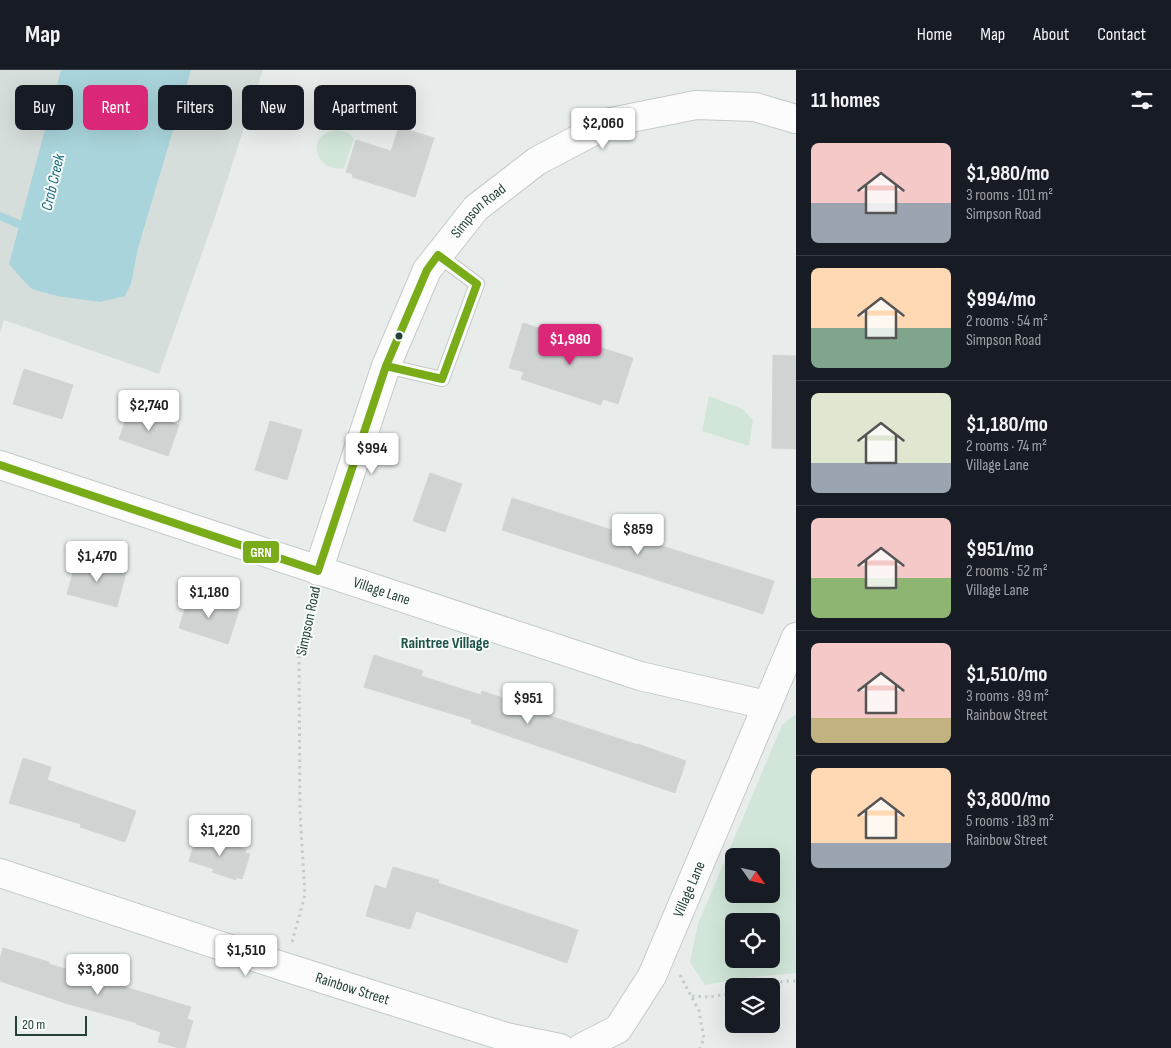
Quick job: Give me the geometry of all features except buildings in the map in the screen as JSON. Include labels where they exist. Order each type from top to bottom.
[{"type":"street","name":"Simpson Road","points":[[318,571],[386,366],[427,270],[476,208],[536,161],[611,122],[696,105],[755,107],[796,119]]},
{"type":"street","name":"Village Lane","points":[[0,465],[640,676],[767,705]]},
{"type":"street","name":"Village Lane","points":[[581,1048],[618,1029],[652,976],[796,637]]},
{"type":"street","name":"Rainbow Street","points":[[0,874],[506,1038],[560,1048]]},
{"type":"lane","points":[[386,366],[442,379],[477,284],[438,255]]},
{"type":"path","name":"Simpson Road","points":[[286,967],[305,895],[300,813],[299,655],[318,571]]},
{"type":"path","points":[[679,973],[699,1011],[704,1039],[700,1048]]},
{"type":"path","points":[[780,982],[796,981]]},
{"type":"path","points":[[691,996],[709,997],[725,994]]},
{"type":"shaded area","points":[[0,70],[263,70],[258,85],[242,85],[243,130],[217,211],[159,374],[4,320],[0,333]]},
{"type":"green space","points":[[344,131],[354,139],[344,168],[328,166],[318,156],[318,143],[321,137],[328,132]]},
{"type":"green space","points":[[709,396],[743,409],[753,420],[749,446],[702,431]]},
{"type":"green space","points":[[796,714],[796,973],[725,978],[725,981],[705,985],[690,962],[698,924],[725,860],[725,903],[780,903],[780,848],[730,848],[782,725]]},
{"type":"water","points":[[61,70],[191,70],[187,85],[158,85],[158,130],[173,130],[138,248],[131,284],[125,296],[100,302],[57,296],[32,289],[9,264],[45,130],[73,130],[73,85],[57,85]]},
{"type":"waterway","name":"Crab Creek","points":[[0,216],[21,225],[29,223]]},
{"type":"transit line","name":"GRN","points":[[438,255],[477,284],[442,379],[386,366],[427,270],[438,255]]},
{"type":"transit line","name":"GRN","points":[[0,465],[318,571],[386,366]]},
{"type":"district","name":"Raintree Village","points":[[445,642]]}]
